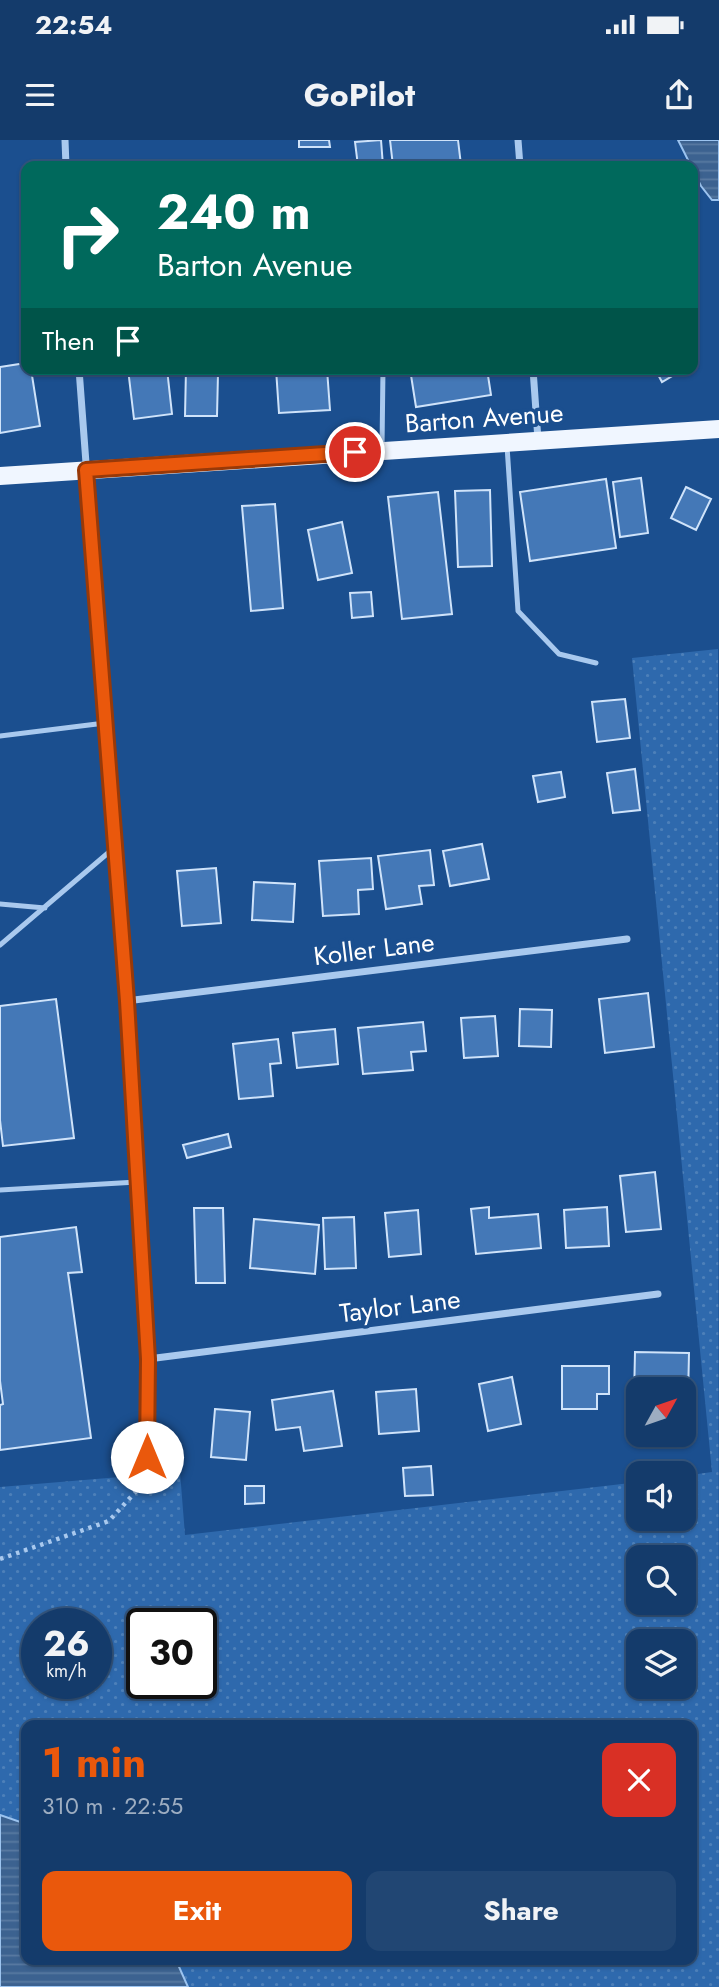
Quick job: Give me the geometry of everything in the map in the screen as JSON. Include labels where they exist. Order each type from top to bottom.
[{"type":"main road","name":"Barton Avenue","points":[[0,476],[719,429]]},
{"type":"street","points":[[65,140],[66,161]]},
{"type":"street","points":[[518,140],[520,161]]},
{"type":"street","points":[[79,375],[127,1001],[148,1359],[147,1457]]},
{"type":"street","points":[[533,375],[538,440]]},
{"type":"street","name":"Koller Lane","points":[[127,1001],[627,939]]},
{"type":"street","name":"Taylor Lane","points":[[148,1359],[658,1294]]},
{"type":"lane","points":[[382,450],[383,375]]},
{"type":"lane","points":[[507,442],[518,611],[559,654],[596,663]]},
{"type":"lane","points":[[0,736],[105,723]]},
{"type":"lane","points":[[0,944],[115,846]]},
{"type":"lane","points":[[0,904],[45,908]]},
{"type":"lane","points":[[0,1190],[137,1182]]},
{"type":"path","points":[[0,1559],[109,1521],[139,1488],[147,1457]]},
{"type":"shaded area","points":[[678,140],[719,140],[719,200],[712,200],[701,186],[698,180],[698,161],[688,161]]},
{"type":"shaded area","points":[[718,649],[719,1987],[188,1987],[178,1965],[697,1965],[697,1720],[21,1720],[21,1822],[0,1815],[0,1487],[180,1472],[185,1535],[626,1484],[626,1531],[696,1531],[696,1474],[712,1472],[632,658]]},
{"type":"shaded area","points":[[0,1815],[21,1822],[21,1965],[178,1965],[188,1987],[0,1987]]},
{"type":"building","points":[[299,140],[329,140],[330,147],[299,147]]},
{"type":"building","points":[[381,140],[383,161],[357,161],[355,142]]},
{"type":"building","points":[[390,140],[458,140],[461,161],[392,161]]},
{"type":"building","points":[[21,364],[21,375],[32,375],[40,426],[0,433],[0,367]]},
{"type":"building","points":[[129,375],[168,375],[172,414],[134,419]]},
{"type":"building","points":[[186,375],[218,375],[217,416],[185,416]]},
{"type":"building","points":[[276,375],[327,375],[330,410],[279,413]]},
{"type":"building","points":[[411,375],[488,375],[491,395],[416,407]]},
{"type":"building","points":[[658,375],[674,375],[662,382]]},
{"type":"building","points":[[641,478],[648,533],[620,537],[613,482]]},
{"type":"building","points":[[606,479],[616,548],[530,561],[520,492]]},
{"type":"building","points":[[686,487],[711,499],[696,530],[671,518]]},
{"type":"building","points":[[490,490],[492,566],[458,567],[455,491]]},
{"type":"building","points":[[438,492],[452,614],[402,619],[388,497]]},
{"type":"building","points":[[275,504],[283,608],[251,611],[242,506]]},
{"type":"building","points":[[342,522],[352,573],[318,580],[308,530]]},
{"type":"building","points":[[371,592],[373,616],[352,618],[350,593]]},
{"type":"building","points":[[625,699],[630,738],[597,742],[592,702]]},
{"type":"building","points":[[635,769],[640,810],[613,813],[607,773]]},
{"type":"building","points":[[561,772],[565,797],[538,802],[533,776]]},
{"type":"building","points":[[482,844],[489,879],[450,886],[443,851]]},
{"type":"building","points":[[430,850],[434,885],[419,886],[422,904],[386,909],[378,856]]},
{"type":"building","points":[[371,858],[373,889],[358,890],[359,914],[323,916],[319,861]]},
{"type":"building","points":[[216,868],[221,923],[182,926],[177,871]]},
{"type":"building","points":[[254,882],[295,884],[293,922],[252,920]]},
{"type":"building","points":[[648,993],[654,1047],[605,1053],[599,999]]},
{"type":"building","points":[[56,999],[74,1138],[3,1146],[0,1120],[0,1006]]},
{"type":"building","points":[[520,1009],[552,1010],[551,1047],[519,1046]]},
{"type":"building","points":[[495,1016],[498,1056],[464,1058],[461,1018]]},
{"type":"building","points":[[423,1022],[426,1051],[411,1052],[413,1070],[363,1074],[358,1028]]},
{"type":"building","points":[[335,1029],[338,1064],[297,1068],[293,1033]]},
{"type":"building","points":[[278,1039],[281,1063],[270,1064],[273,1096],[239,1099],[233,1044]]},
{"type":"building","points":[[228,1134],[231,1147],[187,1158],[183,1145]]},
{"type":"building","points":[[655,1172],[661,1229],[626,1232],[620,1176]]},
{"type":"building","points":[[489,1207],[489,1218],[538,1214],[541,1248],[476,1254],[471,1209]]},
{"type":"building","points":[[607,1207],[609,1246],[566,1248],[564,1210]]},
{"type":"building","points":[[194,1208],[223,1208],[225,1283],[196,1283]]},
{"type":"building","points":[[418,1210],[421,1254],[389,1257],[385,1213]]},
{"type":"building","points":[[354,1217],[356,1268],[325,1269],[323,1218]]},
{"type":"building","points":[[254,1219],[319,1225],[315,1274],[250,1268]]},
{"type":"building","points":[[76,1227],[82,1272],[68,1273],[91,1438],[0,1450],[0,1405],[3,1404],[0,1381],[0,1237]]},
{"type":"building","points":[[635,1352],[689,1353],[688,1377],[634,1377]]},
{"type":"building","points":[[562,1366],[609,1366],[609,1394],[597,1394],[597,1409],[562,1409]]},
{"type":"building","points":[[512,1377],[521,1424],[488,1431],[479,1384]]},
{"type":"building","points":[[416,1389],[419,1431],[379,1434],[376,1392]]},
{"type":"building","points":[[333,1391],[342,1446],[304,1451],[300,1427],[276,1430],[272,1400]]},
{"type":"building","points":[[215,1409],[250,1412],[246,1460],[211,1457]]},
{"type":"building","points":[[431,1466],[433,1495],[405,1496],[403,1468]]},
{"type":"building","points":[[245,1486],[264,1486],[264,1503],[245,1504]]},
{"type":"route","points":[[147,1457],[148,1359],[127,1001],[86,470],[355,452]]}]
